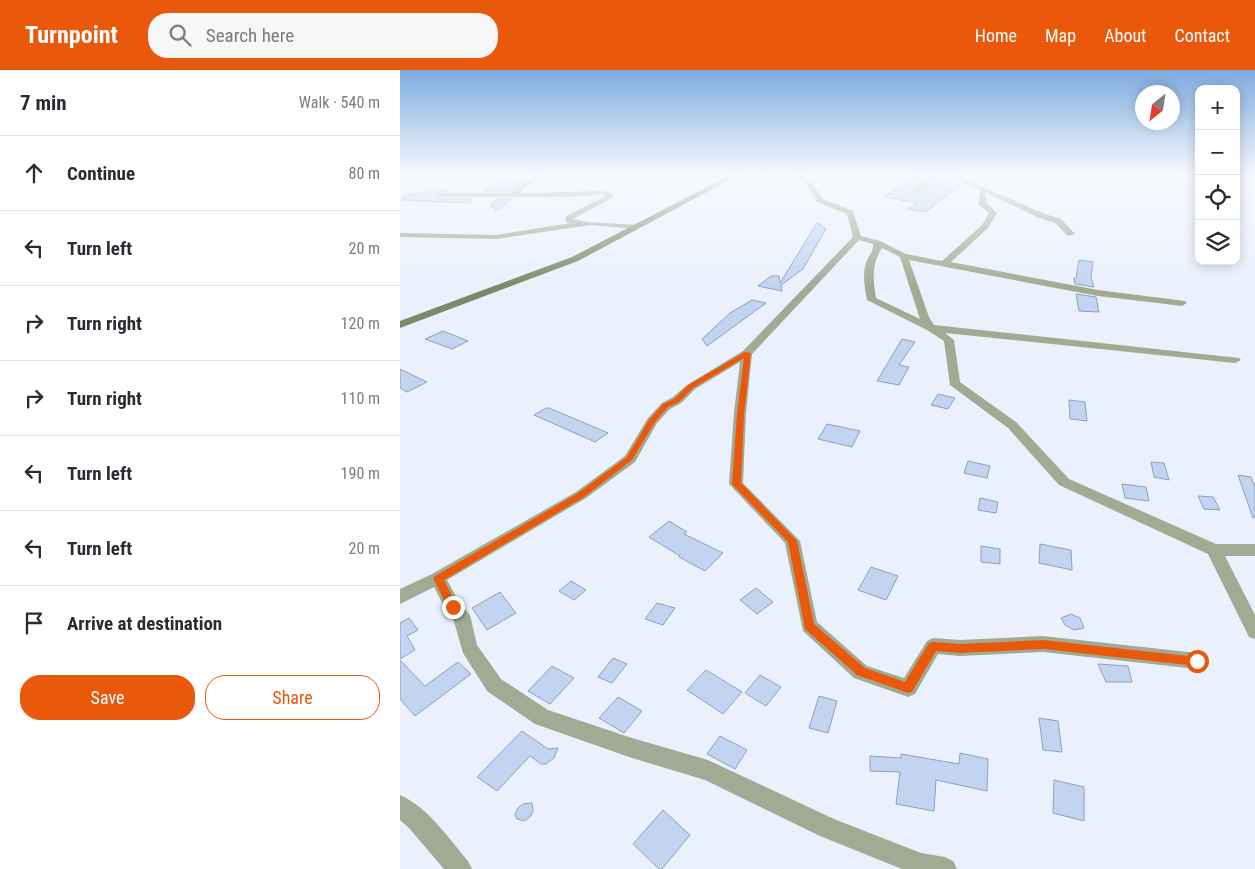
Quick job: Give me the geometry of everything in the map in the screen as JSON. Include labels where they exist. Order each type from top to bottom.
[{"type":"main road","points":[[400,325],[575,259],[665,212]]},
{"type":"street","points":[[580,212],[569,218],[569,220],[581,224]]},
{"type":"street","points":[[848,212],[857,237]]},
{"type":"street","points":[[944,264],[985,226],[992,212]]},
{"type":"street","points":[[1034,212],[1058,221],[1071,234]]},
{"type":"street","points":[[400,235],[496,237],[590,223],[637,227]]},
{"type":"street","points":[[406,227],[415,235]]},
{"type":"street","points":[[857,237],[877,243],[904,256],[1098,293],[1182,303]]},
{"type":"street","points":[[400,597],[438,578],[581,495],[630,459],[652,421],[666,406],[677,400],[690,387],[747,353],[857,237]]},
{"type":"street","points":[[877,243],[878,248],[872,256],[867,273],[872,300],[932,328],[949,340],[954,383],[1012,426],[1064,482],[1214,550],[1255,550]]},
{"type":"street","points":[[904,256],[924,317],[932,328],[1235,360]]},
{"type":"street","points":[[747,353],[740,414],[736,484],[792,541],[809,626],[861,672],[908,688],[933,646],[960,648],[1043,644],[1197,661]]},
{"type":"street","points":[[1214,550],[1255,632]]},
{"type":"street","points":[[438,578],[453,607],[461,615],[469,648],[494,685],[542,717],[632,748],[708,770],[828,828],[921,865],[945,869]]},
{"type":"street","points":[[400,806],[417,820],[460,869]]},
{"type":"building","points":[[817,223],[826,229],[803,269],[781,285],[782,291],[758,286],[771,276],[779,276],[780,283]]},
{"type":"building","points":[[1079,260],[1093,262],[1091,278],[1094,287],[1075,284],[1074,278],[1076,278]]},
{"type":"building","points":[[1076,294],[1096,297],[1099,312],[1079,311]]},
{"type":"building","points":[[752,300],[766,303],[707,346],[702,339],[730,313]]},
{"type":"building","points":[[443,331],[468,341],[452,349],[425,339]]},
{"type":"building","points":[[902,339],[915,342],[899,365],[909,367],[899,385],[877,381]]},
{"type":"building","points":[[400,369],[427,382],[407,392],[400,388]]},
{"type":"building","points":[[938,394],[955,398],[948,409],[931,405]]},
{"type":"building","points":[[1069,400],[1085,402],[1087,421],[1070,419]]},
{"type":"building","points":[[546,408],[608,433],[595,442],[534,415]]},
{"type":"building","points":[[827,424],[860,431],[852,447],[818,439]]},
{"type":"building","points":[[968,461],[990,466],[987,478],[964,473]]},
{"type":"building","points":[[1151,462],[1164,463],[1169,480],[1154,477]]},
{"type":"building","points":[[1238,475],[1251,477],[1255,487],[1255,517],[1253,518]]},
{"type":"building","points":[[1122,484],[1146,487],[1149,501],[1125,498]]},
{"type":"building","points":[[1198,496],[1213,497],[1220,510],[1204,509]]},
{"type":"building","points":[[980,498],[998,502],[996,513],[978,510]]},
{"type":"building","points":[[669,521],[687,532],[684,534],[723,553],[705,571],[679,557],[649,537]]},
{"type":"building","points":[[1040,544],[1071,550],[1072,570],[1039,563]]},
{"type":"building","points":[[981,546],[1000,549],[1000,564],[981,562]]},
{"type":"building","points":[[871,567],[898,576],[886,600],[858,590]]},
{"type":"building","points":[[571,581],[586,590],[574,600],[559,591]]},
{"type":"building","points":[[756,588],[773,602],[757,614],[740,600]]},
{"type":"building","points":[[500,592],[516,613],[487,630],[472,608]]},
{"type":"building","points":[[657,603],[675,608],[663,625],[645,619]]},
{"type":"building","points":[[1071,614],[1080,618],[1084,628],[1074,630],[1065,625],[1061,618]]},
{"type":"building","points":[[409,618],[418,630],[407,636],[415,650],[400,659],[400,623]]},
{"type":"building","points":[[613,658],[627,664],[612,683],[598,677]]},
{"type":"building","points":[[400,660],[425,686],[458,662],[471,674],[415,716],[400,699]]},
{"type":"building","points":[[1098,664],[1128,666],[1132,682],[1106,682]]},
{"type":"building","points":[[552,666],[574,678],[550,704],[528,691]]},
{"type":"building","points":[[706,670],[742,692],[723,714],[687,690]]},
{"type":"building","points":[[760,675],[781,687],[766,706],[745,693]]},
{"type":"building","points":[[819,696],[837,701],[828,733],[809,728]]},
{"type":"building","points":[[618,697],[642,711],[624,733],[599,718]]},
{"type":"building","points":[[1039,718],[1058,721],[1062,752],[1043,750]]},
{"type":"building","points":[[522,731],[548,749],[558,748],[554,758],[546,764],[541,764],[530,756],[497,791],[477,777]]},
{"type":"building","points":[[720,736],[747,750],[735,769],[707,754]]},
{"type":"building","points":[[960,753],[988,759],[987,791],[936,780],[934,811],[896,804],[900,772],[870,771],[870,756],[901,758],[901,754],[959,764]]},
{"type":"building","points":[[1054,780],[1084,787],[1084,821],[1053,813]]},
{"type":"building","points":[[532,803],[533,811],[530,817],[524,821],[517,819],[515,814],[518,808],[523,804]]},
{"type":"building","points":[[663,810],[690,835],[662,869],[659,869],[633,844]]},
{"type":"route","points":[[453,607],[438,578],[581,495],[630,459],[652,421],[666,406],[677,400],[690,387],[747,353],[740,414],[736,484],[792,541],[809,626],[861,672],[908,688],[933,646],[960,648],[1043,644],[1197,661]]}]
